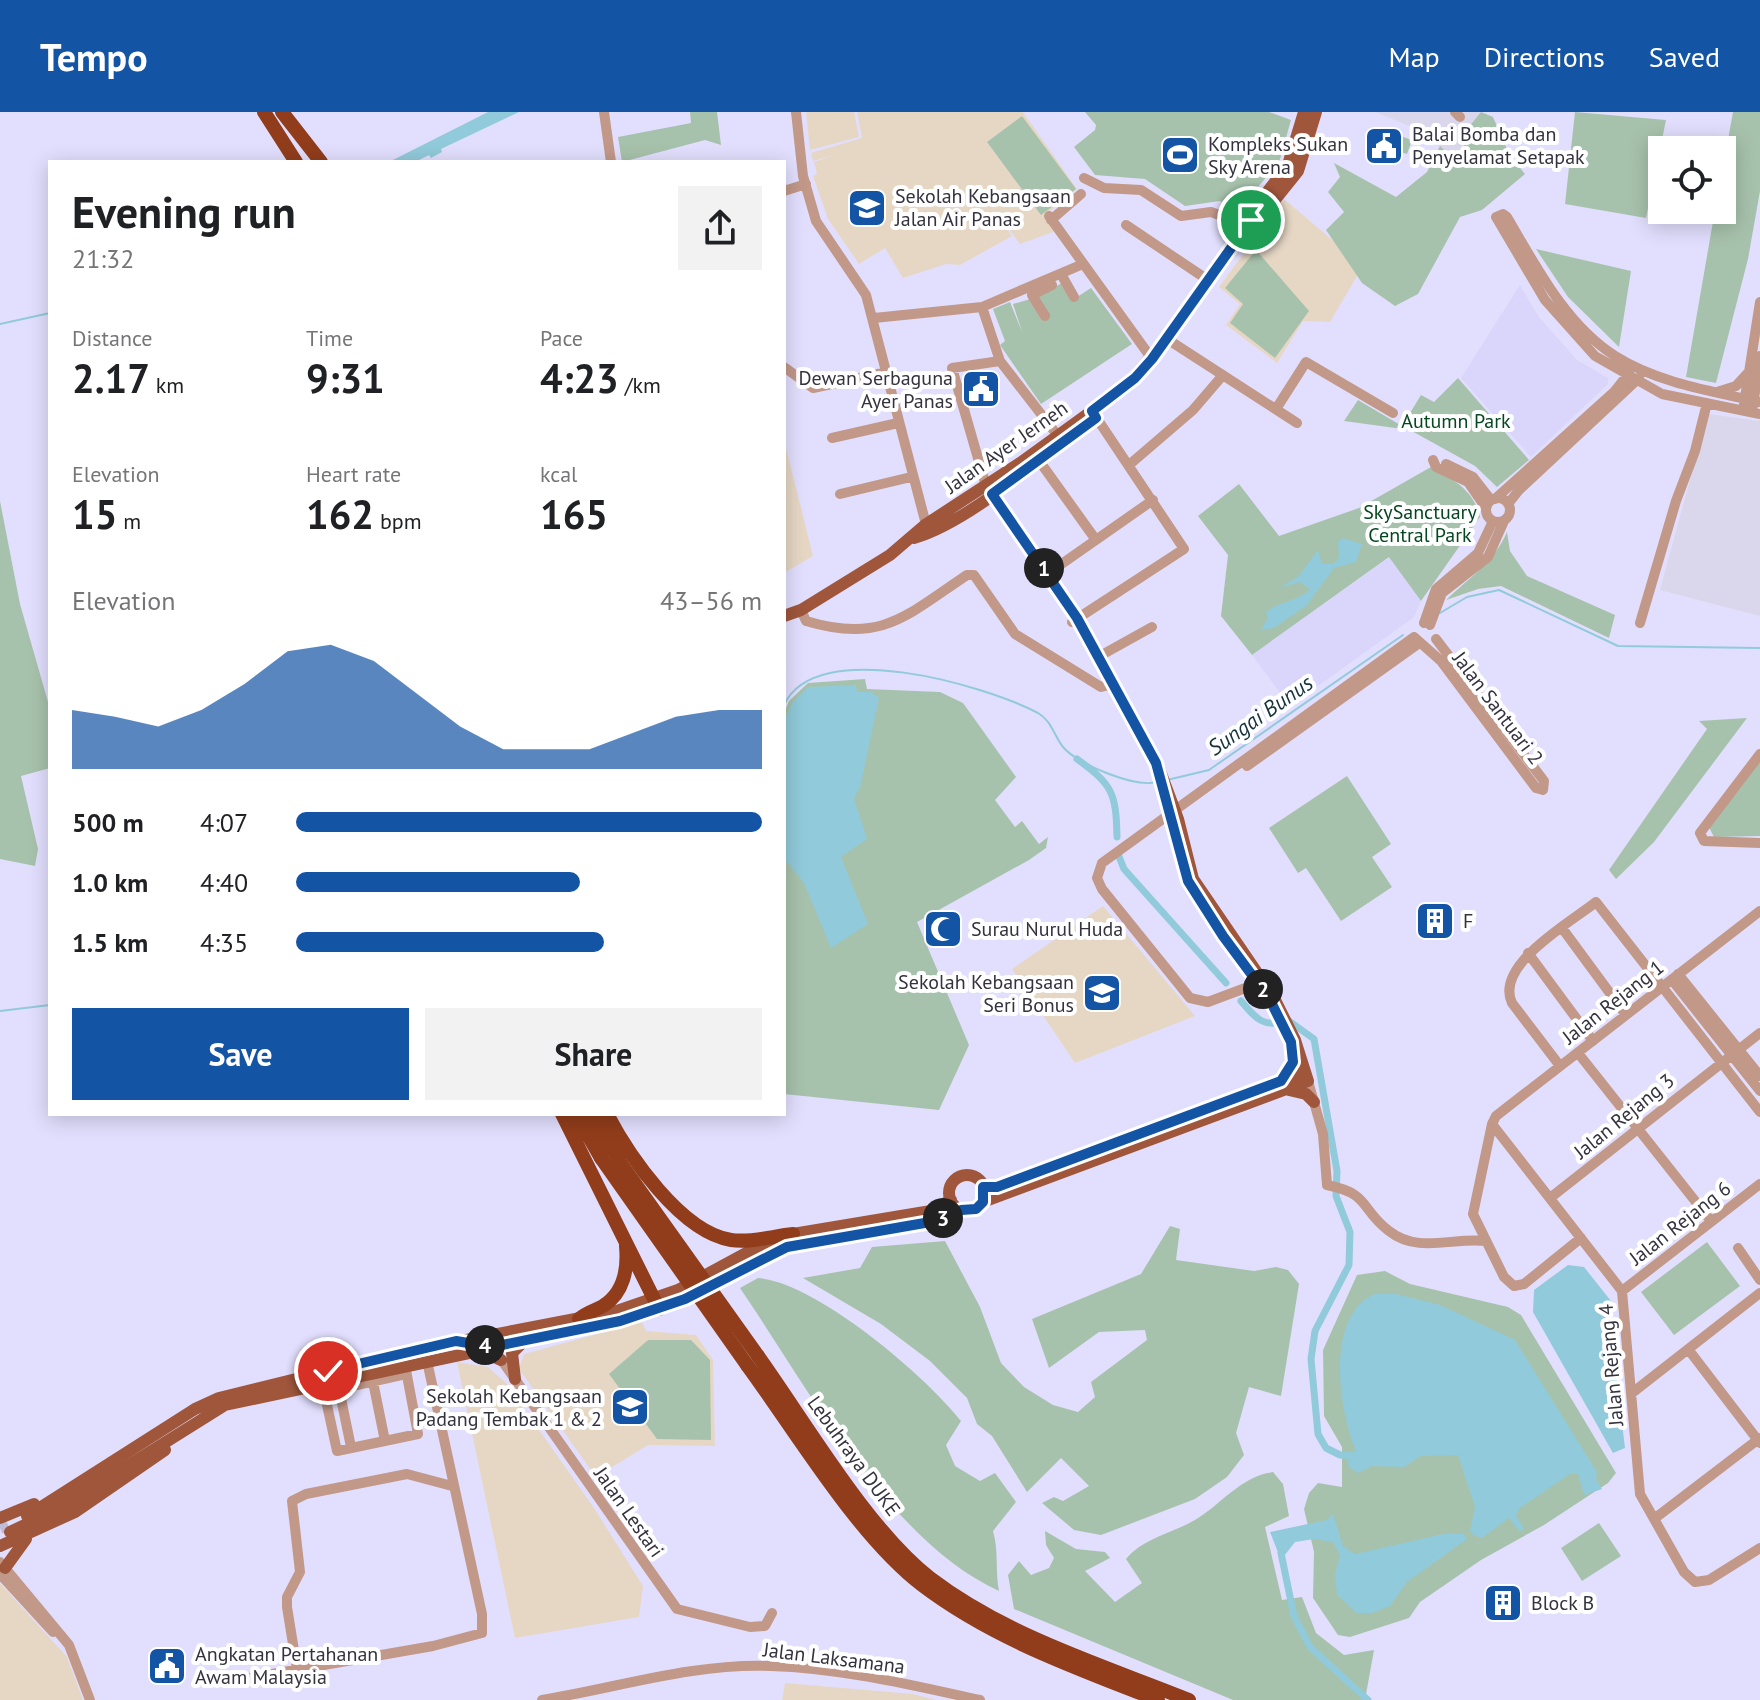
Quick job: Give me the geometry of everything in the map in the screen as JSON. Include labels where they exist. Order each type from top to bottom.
[{"type":"highway","points":[[264,112],[295,160]]},
{"type":"highway","points":[[282,112],[319,160]]},
{"type":"highway","points":[[563,1116],[625,1235],[656,1304]]},
{"type":"highway","name":"Lebuhraya DUKE","points":[[577,1116],[601,1158],[875,1521],[929,1577],[990,1617],[1189,1700]]},
{"type":"highway","name":"Lebuhraya DUKE","points":[[592,1116],[619,1161],[867,1530],[922,1585],[986,1628],[1158,1700]]},
{"type":"highway","points":[[608,1116],[657,1188],[676,1207],[716,1236],[741,1241],[793,1234]]},
{"type":"highway","points":[[579,1319],[608,1302],[621,1287],[626,1268],[625,1235]]},
{"type":"main road","name":"Jalan Ayer Jerneh","points":[[1036,457],[1058,436],[1094,415],[1171,341],[1259,203],[1288,165],[1304,112]]},
{"type":"main road","name":"Jalan Ayer Jerneh","points":[[786,615],[801,610],[986,492],[1140,383],[1298,171],[1316,112]]},
{"type":"main road","points":[[986,492],[1045,576],[1113,684],[1161,777],[1193,879],[1284,1022],[1305,1079]]},
{"type":"main road","points":[[1284,1022],[1294,1057],[1305,1079]]},
{"type":"main road","points":[[1283,1085],[1294,1057]]},
{"type":"main road","points":[[983,1187],[997,1187],[1305,1079]]},
{"type":"main road","points":[[5,1533],[59,1509],[225,1405],[322,1382],[338,1384],[406,1370],[427,1361],[526,1339],[656,1304],[787,1247],[936,1221],[961,1210],[976,1209],[983,1202],[1283,1085],[1306,1094],[1314,1102]]},
{"type":"main road","points":[[961,1210],[951,1200],[951,1186],[961,1177],[976,1178],[983,1187],[983,1202]]},
{"type":"main road","points":[[5,1533],[164,1428],[204,1404],[236,1392],[502,1331],[656,1304],[750,1251],[793,1234],[931,1211],[951,1200]]},
{"type":"main road","points":[[486,1349],[502,1331]]},
{"type":"main road","points":[[515,1379],[512,1353],[526,1339]]},
{"type":"main road","points":[[456,1341],[486,1349],[501,1360]]},
{"type":"main road","points":[[2,1568],[28,1537],[75,1512],[133,1473],[169,1448],[184,1430]]},
{"type":"main road","points":[[5,1533],[28,1537]]},
{"type":"street","points":[[604,112],[611,160]]},
{"type":"street","points":[[796,112],[806,184],[816,221],[866,295],[927,529]]},
{"type":"street","points":[[1084,178],[1104,188],[1141,190],[1181,216],[1211,212],[1233,220],[1251,220]]},
{"type":"street","points":[[786,190],[806,184]]},
{"type":"street","points":[[1081,194],[1050,218],[1152,359]]},
{"type":"street","points":[[1496,217],[1507,217],[1558,301],[1588,334],[1615,356],[1752,406],[1707,403],[1662,394],[1595,356],[1545,300],[1496,217]]},
{"type":"street","points":[[1126,225],[1208,280]]},
{"type":"street","points":[[1045,316],[1032,295],[1083,264]]},
{"type":"street","points":[[874,318],[982,307],[1061,277]]},
{"type":"street","points":[[1061,277],[1074,297]]},
{"type":"street","points":[[1752,406],[1760,302]]},
{"type":"street","points":[[982,307],[1000,361],[1058,436]]},
{"type":"street","points":[[1171,341],[1297,423]]},
{"type":"street","points":[[1716,393],[1736,386],[1754,370],[1760,356]]},
{"type":"street","points":[[986,492],[952,368],[1000,361]]},
{"type":"street","points":[[1276,409],[1306,362],[1393,413]]},
{"type":"street","points":[[1508,504],[1544,463],[1640,367]]},
{"type":"street","points":[[786,368],[813,388],[887,372]]},
{"type":"street","points":[[1754,370],[1760,384]]},
{"type":"street","points":[[1129,465],[1193,410],[1223,375]]},
{"type":"street","points":[[1640,623],[1676,501],[1695,451],[1707,403]]},
{"type":"street","points":[[1076,623],[1184,549],[1094,415]]},
{"type":"street","points":[[832,438],[898,423]]},
{"type":"street","points":[[1036,457],[1096,540]]},
{"type":"street","points":[[1420,643],[1417,629],[1430,618],[1442,593],[1488,557],[1499,521],[1491,502],[1473,477],[1433,460],[1436,467],[1468,482],[1491,502],[1508,504]]},
{"type":"street","points":[[1491,502],[1544,463]]},
{"type":"street","points":[[840,494],[911,477]]},
{"type":"street","points":[[1045,576],[1153,500]]},
{"type":"street","points":[[1262,983],[1208,1002],[1190,998],[1102,889],[1097,878],[1102,863],[1420,643],[1436,639],[1430,618],[1436,589],[1478,553],[1499,521],[1510,512],[1508,504]]},
{"type":"street","points":[[801,610],[806,621],[819,625],[876,630],[893,624],[967,575],[974,575],[1015,634],[1101,687],[1113,684]]},
{"type":"street","points":[[1098,657],[1152,627]]},
{"type":"street","name":"Jalan Santuari 2","points":[[1420,643],[1441,661],[1536,788],[1543,790],[1544,781],[1436,639]]},
{"type":"street","points":[[1760,754],[1700,833],[1704,841],[1760,843]]},
{"type":"street","points":[[1560,1066],[1509,997],[1511,981],[1528,953],[1596,902],[1660,989],[1760,1112]]},
{"type":"street","name":"Jalan Rejang 1","points":[[1492,1124],[1496,1116],[1760,911]]},
{"type":"street","points":[[1562,928],[1626,1015]]},
{"type":"street","points":[[1528,953],[1593,1041]]},
{"type":"street","points":[[1675,977],[1734,1051],[1760,1091]]},
{"type":"street","name":"Jalan Rejang 3","points":[[1550,1198],[1760,1033]]},
{"type":"street","points":[[1734,1051],[1760,1076]]},
{"type":"street","points":[[1578,1053],[1711,1221]]},
{"type":"street","points":[[1305,1079],[1323,1134],[1325,1183],[1359,1194],[1389,1231],[1414,1242],[1486,1241]]},
{"type":"street","points":[[1492,1124],[1473,1207],[1478,1227],[1504,1277],[1514,1286],[1524,1284],[1581,1238]]},
{"type":"street","name":"Jalan Rejang 4","points":[[1492,1124],[1622,1291],[1639,1489],[1684,1572],[1695,1582],[1709,1580],[1760,1548]]},
{"type":"street","name":"Jalan Rejang 6","points":[[1622,1291],[1760,1184]]},
{"type":"street","points":[[1468,1241],[1478,1227]]},
{"type":"street","points":[[1738,1248],[1760,1280]]},
{"type":"street","points":[[1632,1393],[1760,1293]]},
{"type":"street","points":[[1655,1516],[1759,1440],[1688,1349]]},
{"type":"street","name":"Jalan Lestari","points":[[501,1360],[677,1609],[750,1627],[765,1626],[772,1613]]},
{"type":"street","points":[[249,1678],[433,1646],[482,1633],[482,1614],[427,1361]]},
{"type":"street","points":[[323,1417],[329,1446],[337,1451],[418,1434],[406,1370]]},
{"type":"street","points":[[372,1377],[385,1441]]},
{"type":"street","points":[[322,1382],[337,1451]]},
{"type":"street","points":[[338,1384],[351,1447]]},
{"type":"street","points":[[297,1669],[287,1607],[287,1597],[300,1572],[292,1501],[306,1494],[407,1474],[452,1486]]},
{"type":"street","points":[[2,1568],[62,1637],[75,1657],[90,1700]]},
{"type":"street","name":"Jalan Laksamana","points":[[542,1700],[582,1697],[712,1669],[770,1666],[905,1684],[980,1700]]},
{"type":"shaded area","points":[[488,112],[519,112],[441,149],[442,152],[431,158],[429,155],[419,160],[393,160]]},
{"type":"shaded area","points":[[806,112],[854,112],[859,137],[810,150]]},
{"type":"shaded area","points":[[857,112],[1023,112],[1077,189],[1045,215],[1056,231],[1020,244],[988,201],[1012,236],[960,265],[946,264],[903,278],[885,248],[859,264],[828,219],[813,176],[817,174],[814,162],[835,155],[813,161],[811,153],[862,138]]},
{"type":"shaded area","points":[[1375,112],[1481,112],[1460,138],[1471,156],[1447,154],[1422,131]]},
{"type":"shaded area","points":[[1284,199],[1363,266],[1330,322],[1303,321],[1277,363],[1226,325],[1240,304],[1219,287]]},
{"type":"shaded area","points":[[1520,285],[1538,316],[1577,360],[1608,378],[1608,384],[1531,457],[1461,378]]},
{"type":"shaded area","points":[[1708,414],[1759,421],[1760,418],[1760,616],[1660,590]]},
{"type":"shaded area","points":[[786,448],[813,556],[786,572]]},
{"type":"shaded area","points":[[1343,538],[1362,544],[1356,562],[1334,568],[1307,605],[1274,628],[1261,630],[1268,617],[1266,612],[1310,589],[1300,582],[1279,588],[1298,577],[1318,550],[1322,564],[1334,564],[1339,557],[1338,542]]},
{"type":"shaded area","points":[[1390,557],[1421,601],[1414,617],[1290,706],[1252,655]]},
{"type":"shaded area","points":[[856,685],[857,692],[871,692],[879,698],[860,788],[854,798],[867,839],[841,857],[868,924],[831,948],[804,883],[786,860],[786,717],[792,703],[808,687]]},
{"type":"shaded area","name":"Sekolah Kebangsaan Seri Bonus","points":[[1103,906],[1195,1016],[1075,1063],[1012,969]]},
{"type":"shaded area","points":[[1568,1265],[1584,1267],[1611,1301],[1611,1333],[1625,1448],[1613,1453],[1533,1312],[1534,1290]]},
{"type":"shaded area","points":[[1375,1294],[1396,1294],[1440,1305],[1515,1340],[1597,1472],[1596,1479],[1602,1489],[1584,1495],[1578,1474],[1570,1474],[1520,1508],[1516,1515],[1524,1529],[1520,1532],[1509,1518],[1482,1538],[1473,1535],[1470,1530],[1475,1507],[1458,1455],[1421,1456],[1404,1467],[1372,1466],[1358,1473],[1348,1466],[1349,1453],[1356,1451],[1341,1390],[1342,1343],[1348,1322],[1359,1305]]},
{"type":"shaded area","name":"Sekolah Kebangsaan Padang Tembak 1 & 2","points":[[642,1322],[646,1331],[696,1335],[713,1360],[715,1446],[648,1445],[596,1477],[519,1369],[524,1354]]},
{"type":"shaded area","points":[[457,1362],[488,1367],[506,1383],[594,1508],[643,1586],[639,1617],[515,1638]]},
{"type":"shaded area","points":[[1333,1514],[1343,1546],[1355,1554],[1448,1533],[1464,1534],[1467,1539],[1407,1582],[1390,1606],[1372,1613],[1357,1613],[1337,1595],[1335,1575],[1340,1555],[1333,1542],[1314,1539],[1295,1542],[1281,1560],[1270,1532],[1327,1520]]},
{"type":"shaded area","points":[[0,1583],[67,1657],[83,1700],[0,1700]]},
{"type":"shaded area","points":[[785,1683],[913,1694],[936,1700],[782,1700]]},
{"type":"green space","points":[[690,112],[717,112],[721,145],[705,140],[622,160],[618,137],[691,123]]},
{"type":"green space","name":"Kompleks Sukan Sky Arena","points":[[1085,112],[1269,112],[1291,120],[1279,163],[1240,207],[1229,207],[1220,201],[1185,206],[1145,179],[1095,175],[1074,147],[1095,130],[1096,125]]},
{"type":"green space","points":[[1481,112],[1493,117],[1509,154],[1525,174],[1482,210],[1460,217],[1418,294],[1395,306],[1362,283],[1326,230],[1344,212],[1328,192],[1340,177],[1334,163],[1396,197],[1427,172],[1440,146],[1448,154],[1470,156],[1460,138]]},
{"type":"green space","points":[[1575,112],[1666,120],[1663,136],[1648,136],[1646,218],[1565,204]]},
{"type":"green space","points":[[1733,112],[1760,112],[1760,191],[1748,259],[1716,383],[1686,377],[1713,224],[1736,224],[1736,136],[1729,136]]},
{"type":"green space","points":[[1022,116],[1076,189],[1041,215],[987,142]]},
{"type":"green space","points":[[1383,130],[1412,140],[1407,154],[1378,144]]},
{"type":"green space","points":[[1536,249],[1631,271],[1619,347],[1568,297]]},
{"type":"green space","points":[[1256,250],[1309,311],[1275,358],[1230,323],[1243,304],[1225,288]]},
{"type":"green space","points":[[1062,283],[1074,299],[1091,288],[1132,344],[1041,404],[1000,345],[1005,341],[993,309],[1010,302],[1022,332],[1013,304],[1037,297]]},
{"type":"green space","name":"Autumn Park","points":[[1458,378],[1529,460],[1497,487],[1475,466],[1410,430],[1344,421],[1358,400],[1402,426],[1421,395],[1434,402]]},
{"type":"green space","name":"SkySanctuary Central Park","points":[[1431,467],[1468,493],[1480,517],[1421,601],[1389,557],[1252,655],[1221,616],[1228,555],[1198,516],[1239,484],[1279,536],[1359,508]]},
{"type":"green space","points":[[0,501],[20,604],[48,702],[48,769],[21,776],[38,849],[35,866],[0,859]]},
{"type":"green space","points":[[1507,532],[1510,551],[1527,576],[1615,615],[1609,638],[1501,586],[1478,589],[1446,600],[1488,561]]},
{"type":"green space","points":[[865,679],[867,689],[940,692],[963,703],[1016,777],[995,800],[1015,827],[1022,821],[1039,844],[1048,837],[1046,848],[1029,860],[917,922],[969,1045],[939,1110],[786,1094],[786,708],[789,701],[808,683]]},
{"type":"green space","points":[[1747,718],[1654,842],[1616,879],[1609,870],[1707,729],[1699,721]]},
{"type":"green space","points":[[1760,760],[1760,836],[1714,837],[1709,827]]},
{"type":"green space","points":[[1347,776],[1391,844],[1372,857],[1392,887],[1341,921],[1306,868],[1298,873],[1269,828]]},
{"type":"green space","points":[[1170,1226],[1180,1229],[1176,1260],[1254,1271],[1276,1267],[1288,1270],[1299,1284],[1281,1396],[1249,1387],[1236,1433],[1244,1455],[1227,1477],[1195,1499],[1101,1535],[1074,1530],[1042,1503],[1054,1497],[1063,1501],[1089,1486],[1061,1458],[1027,1492],[992,1436],[977,1424],[967,1398],[930,1361],[881,1324],[803,1278],[860,1268],[872,1247],[945,1241],[980,1307],[1001,1363],[1024,1387],[1053,1405],[1078,1412],[1095,1397],[1091,1382],[1147,1340],[1145,1330],[1099,1332],[1049,1368],[1032,1319],[1141,1274]]},
{"type":"green space","points":[[1707,1242],[1740,1286],[1674,1335],[1641,1292]]},
{"type":"green space","points":[[1385,1271],[1410,1284],[1508,1307],[1521,1315],[1616,1473],[1608,1483],[1544,1525],[1481,1560],[1420,1602],[1409,1618],[1350,1637],[1338,1635],[1313,1598],[1314,1552],[1304,1509],[1309,1493],[1318,1483],[1342,1487],[1342,1447],[1324,1416],[1323,1350],[1357,1275]]},
{"type":"green space","points":[[758,1278],[782,1283],[809,1296],[868,1334],[923,1380],[961,1421],[946,1445],[955,1466],[980,1481],[995,1473],[1016,1502],[993,1531],[999,1591],[959,1568],[922,1536],[886,1499],[853,1458],[740,1288]]},
{"type":"green space","points":[[648,1340],[691,1340],[710,1360],[711,1440],[657,1439],[609,1374]]},
{"type":"green space","points":[[1273,1472],[1283,1484],[1289,1516],[1265,1527],[1282,1600],[1302,1597],[1316,1633],[1344,1655],[1374,1650],[1365,1700],[1233,1700],[1014,1609],[1008,1575],[1019,1561],[1031,1575],[1049,1568],[1054,1558],[1046,1545],[1045,1531],[1076,1549],[1105,1552],[1110,1558],[1085,1571],[1115,1602],[1142,1583],[1126,1559],[1133,1552],[1198,1518],[1252,1479]]},
{"type":"green space","points":[[1599,1523],[1621,1556],[1582,1581],[1561,1548]]},
{"type":"waterway","points":[[0,324],[48,313]]},
{"type":"waterway","name":"Sungai Bunus","points":[[1440,613],[1467,597],[1499,590],[1618,646],[1760,648]]},
{"type":"waterway","name":"Sungai Bunus","points":[[1167,780],[1209,770],[1403,635]]},
{"type":"waterway","name":"Sungai Bunus","points":[[786,703],[802,684],[830,673],[865,670],[944,680],[1014,702],[1038,713],[1050,724],[1070,754],[1094,768],[1136,782],[1157,782]]},
{"type":"waterway","points":[[1077,759],[1098,776],[1110,791],[1117,837]]},
{"type":"waterway","points":[[1118,854],[1124,869],[1226,983]]},
{"type":"waterway","points":[[1241,1001],[1262,1021],[1273,1024],[1289,1021],[1314,1039],[1337,1171],[1336,1196],[1350,1232],[1349,1265],[1315,1331],[1311,1359],[1318,1434],[1326,1448],[1340,1455],[1355,1456]]},
{"type":"waterway","name":"Sungai Bunus","points":[[0,1011],[48,1005]]},
{"type":"waterway","points":[[1281,1553],[1294,1616],[1310,1647],[1368,1700]]},
{"type":"tunnel","points":[[0,1528],[8,1525]]},
{"type":"place","name":"Balai Bomba dan Penyelamat Setapak","points":[[1384,146]]},
{"type":"place","name":"Kompleks Sukan Sky Arena","points":[[1180,155]]},
{"type":"place","name":"Sekolah Kebangsaan Jalan Air Panas","points":[[867,208]]},
{"type":"place","name":"Dewan Serbaguna Ayer Panas","points":[[981,389]]},
{"type":"place","name":"F","points":[[1435,921]]},
{"type":"place","name":"Surau Nurul Huda","points":[[943,929]]},
{"type":"place","name":"Sekolah Kebangsaan Seri Bonus","points":[[1102,993]]},
{"type":"place","name":"Sekolah Kebangsaan Padang Tembak 1 & 2","points":[[630,1407]]},
{"type":"place","name":"Block B","points":[[1503,1603]]},
{"type":"place","name":"Angkatan Pertahanan Awam Malaysia","points":[[167,1666]]},
{"type":"route","points":[[328,1371],[456,1341],[492,1347],[620,1321],[659,1309],[787,1247],[936,1221],[961,1210],[971,1211],[983,1202],[983,1187],[997,1187],[1281,1081],[1290,1071],[1294,1057],[1280,1018],[1255,976],[1223,936],[1188,881],[1156,763],[1080,629],[1077,618],[992,494],[1096,418],[1092,411],[1135,378],[1167,339],[1251,220]]}]
